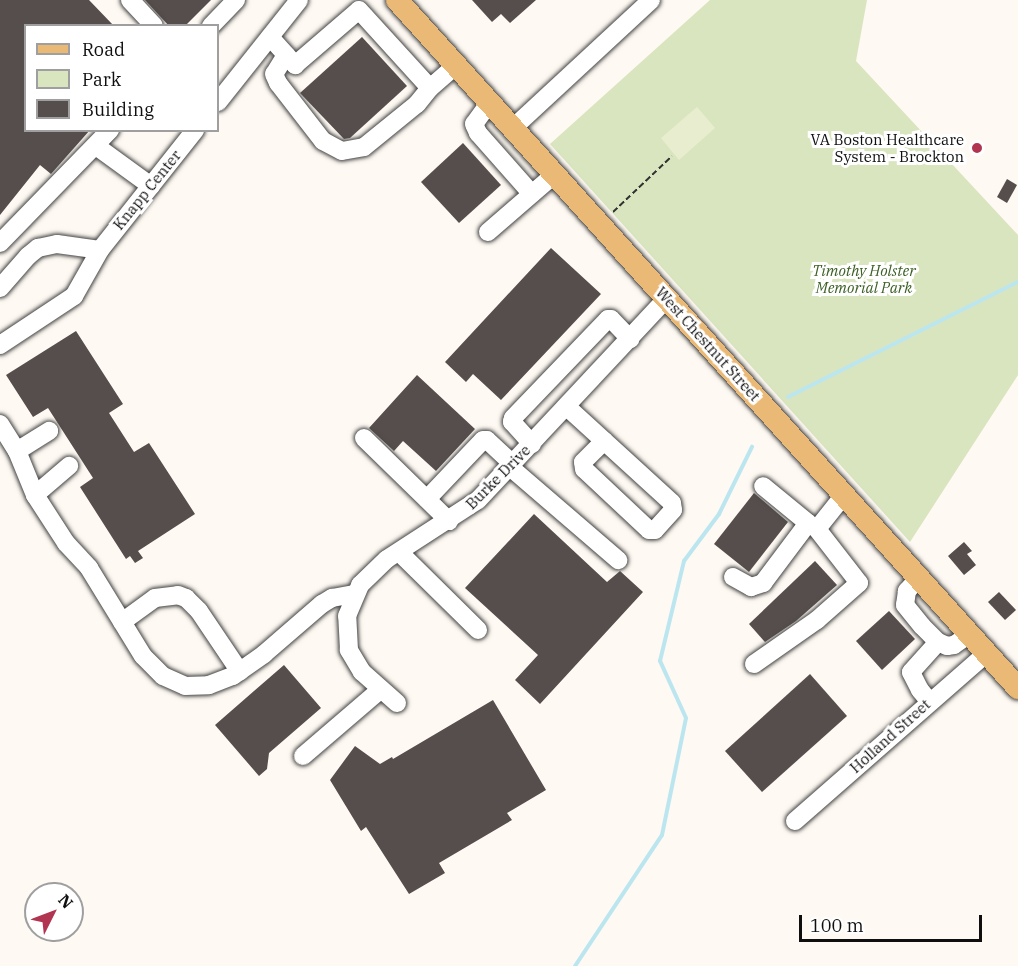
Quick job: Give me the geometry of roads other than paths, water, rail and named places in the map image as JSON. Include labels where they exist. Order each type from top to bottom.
[{"type":"main road","name":"West Chestnut Street","points":[[397,0],[1018,688]]},
{"type":"street","points":[[130,0],[152,24]]},
{"type":"street","points":[[213,24],[236,0]]},
{"type":"street","points":[[221,92],[270,37],[299,0]]},
{"type":"street","points":[[513,128],[651,0]]},
{"type":"street","points":[[270,37],[295,65],[359,10],[430,88]]},
{"type":"street","points":[[286,55],[274,74],[278,83],[323,141],[342,151],[364,147],[417,104],[430,88],[456,65]]},
{"type":"street","points":[[490,102],[474,124],[478,133],[532,194]]},
{"type":"street","points":[[0,243],[108,132]]},
{"type":"street","name":"Knapp Center","points":[[0,345],[74,296],[100,250],[193,132]]},
{"type":"street","points":[[96,146],[151,186]]},
{"type":"street","points":[[488,232],[555,174]]},
{"type":"street","points":[[0,288],[38,248],[57,244],[100,250]]},
{"type":"street","name":"Burke Drive","points":[[397,704],[362,672],[350,650],[346,627],[354,594],[375,568],[478,500],[667,298]]},
{"type":"street","points":[[532,444],[512,422],[513,418],[608,319],[630,339]]},
{"type":"street","points":[[567,407],[672,503],[673,510],[655,530],[649,530],[584,468],[583,462],[604,441]]},
{"type":"street","points":[[0,424],[17,451],[35,495],[66,543],[89,568],[154,669],[174,683],[185,686],[209,685],[240,672],[322,604],[333,598],[354,594]]},
{"type":"street","points":[[17,451],[49,430]]},
{"type":"street","points":[[364,438],[449,521]]},
{"type":"street","points":[[427,499],[483,440],[487,440],[512,466],[618,560]]},
{"type":"street","points":[[35,495],[69,466]]},
{"type":"street","points":[[754,664],[817,620],[859,583],[812,526],[763,486]]},
{"type":"street","points":[[733,577],[751,586],[763,583],[812,526],[844,495]]},
{"type":"street","points":[[399,552],[478,630]]},
{"type":"street","points":[[919,578],[907,591],[905,605],[938,642],[947,646],[954,645],[970,634]]},
{"type":"street","points":[[122,622],[155,598],[178,595],[186,598],[199,611],[240,672]]},
{"type":"street","points":[[929,702],[911,672],[938,642]]},
{"type":"street","name":"Holland Street","points":[[795,821],[987,653]]},
{"type":"street","points":[[303,756],[380,690]]},
{"type":"waterway","points":[[788,397],[1018,282]]},
{"type":"waterway","points":[[575,966],[662,835],[686,718],[660,661],[684,561],[719,514],[752,447]]},
{"type":"place","name":"VA Boston Healthcare System - Brockton","points":[[977,148]]},
{"type":"park label","name":"Timothy Holster Memorial Park","points":[[864,278]]}]
